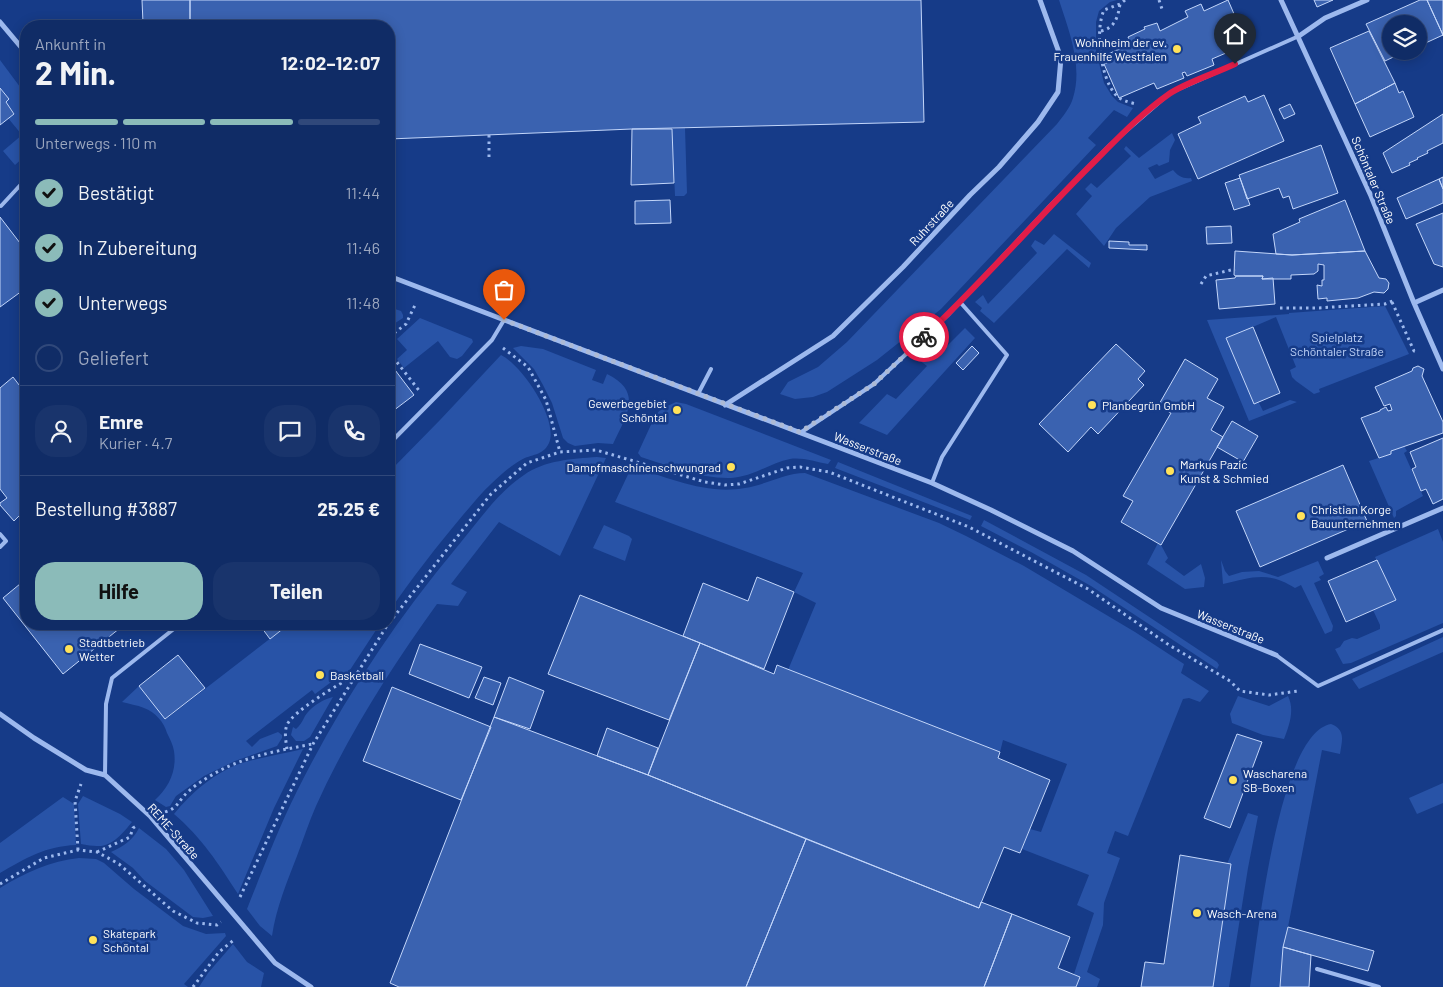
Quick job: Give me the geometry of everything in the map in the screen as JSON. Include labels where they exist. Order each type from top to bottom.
[{"type":"street","name":"Ruhrstraße","points":[[725,404],[776,374],[833,336],[903,267],[1038,122],[1058,92],[1061,58],[1040,0]]},
{"type":"street","name":"Schöntaler Straße","points":[[1282,0],[1371,196],[1408,290],[1443,369]]},
{"type":"street","points":[[1299,36],[1325,18],[1367,0]]},
{"type":"street","points":[[0,22],[20,46]]},
{"type":"street","name":"Wasserstraße","points":[[395,278],[932,483],[1073,551],[1162,608],[1276,655]]},
{"type":"street","points":[[1414,303],[1443,290]]},
{"type":"street","points":[[1327,558],[1443,508]]},
{"type":"street","name":"REME-Straße","points":[[0,714],[34,738],[86,770],[104,775],[150,816],[275,963],[311,987]]},
{"type":"lane","points":[[800,432],[874,384],[960,302],[1048,208],[1151,108],[1170,93],[1299,36]]},
{"type":"lane","points":[[1,206],[20,185]]},
{"type":"lane","points":[[932,483],[942,457],[1007,354],[960,302]]},
{"type":"lane","points":[[395,438],[492,340],[504,320]]},
{"type":"lane","points":[[698,394],[712,369]]},
{"type":"lane","points":[[0,534],[6,541],[0,547]]},
{"type":"lane","points":[[104,775],[106,704],[112,678],[172,630]]},
{"type":"lane","points":[[1318,686],[1443,630]]},
{"type":"lane","name":"Wasserstraße","points":[[1276,655],[1318,686]]},
{"type":"lane","points":[[1317,969],[1379,987]]},
{"type":"path","points":[[1125,0],[1104,10],[1100,20],[1101,57],[1110,87],[1116,95],[1126,102],[1151,108]]},
{"type":"path","points":[[1159,0],[1163,12]]},
{"type":"path","points":[[1101,31],[1114,24],[1120,4]]},
{"type":"path","points":[[489,135],[490,158]]},
{"type":"path","points":[[1201,284],[1206,276],[1234,269]]},
{"type":"path","points":[[395,332],[406,324],[423,289]]},
{"type":"path","points":[[1280,308],[1385,304],[1392,302],[1408,290]]},
{"type":"path","points":[[492,340],[528,367],[546,400],[560,452]]},
{"type":"path","points":[[395,360],[430,404]]},
{"type":"path","points":[[395,614],[491,494],[527,463],[560,452],[596,450],[705,482],[725,485],[739,484],[787,468],[800,467],[829,472],[969,527],[1088,590],[1169,645],[1230,681],[1240,691],[1269,696],[1318,686]]},
{"type":"path","points":[[0,884],[44,858],[78,850],[97,852],[118,864],[173,911],[196,923],[217,925],[232,913],[313,744],[384,630]]},
{"type":"path","points":[[287,749],[287,724],[309,704],[355,675]]},
{"type":"path","points":[[97,852],[130,837],[133,828],[150,816],[174,809],[187,792],[210,776],[237,762],[313,744]]},
{"type":"path","points":[[78,850],[75,801],[86,770]]},
{"type":"path","points":[[193,987],[219,952],[246,929]]},
{"type":"green space","points":[[1059,0],[1117,0],[1110,2],[1099,11],[1096,22],[1096,51],[1104,83],[1112,96],[1118,102],[1133,108],[1127,117],[1114,110],[1088,138],[1096,145],[941,309],[877,360],[827,392],[813,397],[795,399],[780,394],[788,382],[818,367],[847,342],[1064,115],[1073,98],[1076,86],[1076,61]]},
{"type":"green space","points":[[0,60],[20,87],[20,133],[8,118],[14,113],[6,102],[9,99],[0,88]]},
{"type":"green space","points":[[685,128],[687,193],[684,196],[675,196],[672,129]]},
{"type":"green space","points":[[1172,133],[1175,140],[1170,150],[1169,162],[1148,168],[1155,179],[1173,170],[1181,177],[1191,178],[1192,181],[1150,197],[1116,228],[1104,246],[1076,214],[1092,196],[1085,189],[1091,183],[1097,188],[1131,156],[1124,149],[1126,146],[1139,158]]},
{"type":"green space","points":[[20,137],[20,160],[15,165],[3,151]]},
{"type":"green space","points":[[1054,234],[1091,263],[1089,268],[1067,249],[994,323],[980,311],[982,308],[975,302],[983,295],[988,304],[1037,253],[1031,246],[1035,240],[1044,245]]},
{"type":"green space","name":"Spielplatz Schöntaler Straße","points":[[1385,306],[1409,354],[1319,389],[1320,392],[1314,394],[1292,377],[1290,370],[1296,367],[1276,317],[1227,338],[1263,411],[1290,400],[1297,402],[1249,421],[1207,320],[1289,313]]},
{"type":"green space","points":[[395,309],[401,311],[403,318],[395,323]]},
{"type":"green space","points":[[420,318],[472,339],[473,342],[462,356],[457,359],[450,357],[438,341],[404,368],[397,359],[407,350],[397,339]]},
{"type":"green space","points":[[965,328],[975,338],[887,435],[859,423],[887,394],[896,399],[927,366],[919,360],[927,353],[934,359]]},
{"type":"green space","points":[[521,346],[543,349],[596,370],[592,380],[603,384],[607,374],[618,381],[629,397],[629,405],[623,424],[613,444],[598,443],[575,446],[563,438],[552,403],[543,385],[534,369],[513,348]]},
{"type":"green space","points":[[501,355],[519,370],[537,394],[549,421],[551,433],[549,443],[544,450],[513,465],[484,491],[434,550],[395,604],[395,466]]},
{"type":"green space","points":[[676,402],[686,404],[831,460],[828,464],[804,459],[790,459],[739,477],[720,478],[674,468],[641,457],[638,453],[655,416],[661,409]]},
{"type":"green space","points":[[1404,446],[1407,451],[1404,453],[1423,496],[1396,511],[1394,518],[1369,461],[1391,454],[1391,451]]},
{"type":"green space","points":[[606,458],[560,556],[499,522],[451,584],[467,592],[458,606],[437,604],[371,702],[328,780],[308,825],[282,895],[272,936],[260,926],[247,909],[283,820],[297,791],[332,726],[370,664],[434,575],[496,499],[514,482],[532,470],[550,463]]},
{"type":"green space","points":[[838,462],[972,516],[970,520],[835,468]]},
{"type":"green space","points":[[632,466],[688,484],[731,490],[805,473],[939,523],[1024,566],[1135,632],[1184,664],[1181,673],[1209,691],[1200,702],[1189,698],[1183,699],[1128,836],[1115,831],[1107,853],[1120,858],[1104,903],[1103,925],[1087,972],[1100,979],[1097,987],[1076,987],[1080,977],[1074,974],[1094,913],[1077,905],[1089,875],[1022,849],[1030,829],[1041,832],[1067,764],[1003,740],[1000,752],[788,670],[816,603],[794,592],[803,573],[615,502]]},
{"type":"green space","points":[[984,520],[1086,575],[1217,662],[1219,665],[1217,669],[1091,586],[981,526]]},
{"type":"green space","points":[[604,525],[632,539],[625,561],[593,548]]},
{"type":"green space","points":[[1438,529],[1443,542],[1443,623],[1351,663],[1343,664],[1335,649],[1340,647],[1344,641],[1352,638],[1357,639],[1380,629],[1373,610],[1396,600],[1375,557]]},
{"type":"green space","points":[[1158,543],[1168,558],[1165,562],[1184,576],[1201,564],[1205,578],[1204,587],[1185,589],[1147,564]]},
{"type":"green space","points":[[1221,560],[1229,576],[1242,572],[1259,571],[1278,577],[1318,561],[1324,574],[1319,577],[1321,580],[1314,583],[1333,626],[1332,631],[1325,634],[1301,585],[1295,588],[1277,579],[1268,577],[1243,579],[1223,584]]},
{"type":"green space","points":[[281,630],[376,630],[348,673],[341,673],[315,694],[312,690],[246,741],[252,747],[260,739],[278,732],[282,735],[282,738],[277,746],[235,761],[204,776],[176,796],[170,806],[166,807],[155,800],[168,784],[173,772],[175,758],[173,746],[164,725],[155,715],[141,707],[122,702],[139,686],[166,719]]},
{"type":"green space","points":[[1443,637],[1443,652],[1359,689],[1352,679]]},
{"type":"green space","points":[[1238,696],[1269,706],[1288,696],[1291,712],[1284,739],[1263,735],[1232,723],[1230,714]]},
{"type":"green space","points":[[333,697],[310,737],[304,741],[296,741],[291,735],[293,727],[296,729],[301,724],[310,709]]},
{"type":"green space","points":[[1331,724],[1336,726],[1341,732],[1340,754],[1322,750],[1283,947],[1280,987],[1250,987],[1265,885],[1284,799],[1297,762],[1313,736]]},
{"type":"green space","points":[[303,749],[274,808],[238,894],[201,842],[174,814],[188,798],[213,777],[232,767],[257,759]]},
{"type":"green space","points":[[1443,783],[1443,803],[1417,814],[1409,798]]},
{"type":"green space","points":[[83,796],[132,822],[117,839],[108,844],[97,846],[81,844],[78,804]]},
{"type":"green space","points":[[63,797],[74,804],[76,845],[46,850],[0,873],[0,843]]},
{"type":"green space","points":[[1248,813],[1258,816],[1229,987],[1213,987],[1231,865],[1227,864]]},
{"type":"green space","points":[[139,828],[166,849],[184,870],[213,916],[193,917],[145,881],[133,868],[111,852],[128,842]]},
{"type":"green space","points":[[79,858],[96,859],[104,863],[134,889],[183,926],[206,934],[225,933],[226,936],[184,984],[188,987],[0,987],[0,888],[38,868]]},
{"type":"green space","points":[[233,944],[247,962],[264,973],[261,987],[199,987],[208,973]]},
{"type":"building","points":[[142,0],[190,0],[190,20],[143,20]]},
{"type":"building","points":[[190,0],[921,0],[924,122],[632,129],[395,139],[395,20],[190,20]]},
{"type":"building","name":"Wohnheim der ev. Frauenhilfe Westfalen","points":[[1228,0],[1247,44],[1212,59],[1214,65],[1187,76],[1185,72],[1182,73],[1184,78],[1157,89],[1154,83],[1119,98],[1104,64],[1111,61],[1108,54],[1131,44],[1128,37],[1145,29],[1144,27],[1157,23],[1160,31],[1188,17],[1185,11],[1201,4],[1204,11]]},
{"type":"building","points":[[1314,0],[1333,0],[1317,7]]},
{"type":"building","points":[[1420,0],[1427,0],[1443,35],[1427,42],[1427,15],[1386,15]]},
{"type":"building","points":[[1427,0],[1443,0],[1443,35]]},
{"type":"building","points":[[1382,17],[1382,55],[1366,24]]},
{"type":"building","points":[[1369,31],[1395,83],[1355,104],[1330,48]]},
{"type":"building","points":[[1395,83],[1399,93],[1403,91],[1414,117],[1370,137],[1355,104]]},
{"type":"building","points":[[0,88],[9,99],[6,102],[14,114],[0,125]]},
{"type":"building","points":[[1264,95],[1284,141],[1198,179],[1178,134],[1201,123],[1198,117],[1245,96],[1248,102]]},
{"type":"building","points":[[1290,104],[1295,114],[1284,119],[1279,109]]},
{"type":"building","points":[[1443,114],[1443,143],[1409,163],[1410,165],[1392,173],[1383,153]]},
{"type":"building","points":[[632,129],[672,129],[674,183],[631,185]]},
{"type":"building","points":[[1321,145],[1338,193],[1293,209],[1289,196],[1283,198],[1279,188],[1247,199],[1239,175]]},
{"type":"building","points":[[1443,177],[1443,189],[1439,179]]},
{"type":"building","points":[[1240,178],[1250,205],[1234,210],[1225,183]]},
{"type":"building","points":[[1439,179],[1443,189],[1443,203],[1406,219],[1397,198]]},
{"type":"building","points":[[670,200],[671,223],[635,224],[635,201]]},
{"type":"building","points":[[1345,200],[1365,251],[1292,255],[1276,254],[1273,234],[1300,222],[1299,219]]},
{"type":"building","points":[[1443,213],[1443,267],[1434,264],[1416,224]]},
{"type":"building","points":[[0,217],[20,243],[20,292],[0,307]]},
{"type":"building","points":[[1231,226],[1232,243],[1207,244],[1206,227]]},
{"type":"building","points":[[1109,241],[1129,242],[1129,245],[1147,245],[1147,250],[1109,248]]},
{"type":"building","points":[[1235,251],[1292,255],[1365,251],[1379,278],[1386,279],[1389,283],[1388,289],[1384,293],[1374,292],[1358,298],[1327,301],[1327,298],[1318,299],[1317,285],[1322,286],[1324,265],[1318,264],[1318,271],[1314,274],[1291,275],[1291,279],[1262,279],[1263,276],[1236,276],[1234,275]]},
{"type":"building","points":[[1236,276],[1263,276],[1262,279],[1273,278],[1275,304],[1219,309],[1216,280],[1235,278]]},
{"type":"building","points":[[1253,327],[1280,393],[1254,404],[1226,338]]},
{"type":"building","name":"Planbegrün GmbH","points":[[1116,344],[1145,371],[1138,379],[1144,385],[1098,434],[1091,427],[1068,452],[1039,424]]},
{"type":"building","points":[[972,346],[979,353],[963,370],[956,363]]},
{"type":"building","name":"Markus Pazic Kunst & Schmied","points":[[1185,359],[1218,379],[1207,398],[1224,407],[1211,430],[1223,437],[1161,545],[1121,522],[1133,501],[1123,496],[1171,413],[1158,406]]},
{"type":"building","points":[[1418,366],[1424,369],[1422,376],[1443,422],[1443,433],[1391,451],[1391,454],[1379,458],[1361,418],[1386,407],[1388,411],[1392,410],[1390,404],[1384,406],[1375,387],[1412,371],[1413,368]]},
{"type":"building","points":[[395,370],[414,395],[395,409]]},
{"type":"building","points":[[13,377],[20,386],[20,515],[14,521],[0,505],[7,498],[0,489],[0,388]]},
{"type":"building","points":[[1232,421],[1258,436],[1243,462],[1217,447]]},
{"type":"building","points":[[1443,438],[1443,499],[1433,504],[1426,489],[1421,491],[1412,469],[1416,467],[1410,452]]},
{"type":"building","name":"Christian Korge Bauunternehmen","points":[[1343,465],[1367,521],[1260,567],[1236,511]]},
{"type":"building","points":[[1377,560],[1396,600],[1346,622],[1328,581]]},
{"type":"building","points":[[757,577],[794,592],[764,669],[683,636],[703,583],[748,601]]},
{"type":"building","name":"Stadtbetrieb Wetter","points":[[20,584],[20,620],[3,598]]},
{"type":"building","points":[[580,595],[700,643],[669,720],[548,674]]},
{"type":"building","name":"Stadtbetrieb Wetter","points":[[28,630],[118,630],[63,674]]},
{"type":"building","points":[[263,630],[281,630],[270,639]]},
{"type":"building","points":[[700,643],[774,674],[777,665],[1000,752],[998,758],[1050,780],[1020,853],[1004,847],[979,908],[648,775]]},
{"type":"building","points":[[420,644],[482,667],[469,698],[409,674]]},
{"type":"building","points":[[178,655],[205,688],[165,719],[139,686]]},
{"type":"building","points":[[484,677],[501,683],[493,705],[475,698]]},
{"type":"building","points":[[509,677],[544,691],[530,729],[494,717]]},
{"type":"building","points":[[392,687],[491,727],[461,800],[363,761]]},
{"type":"building","points":[[494,717],[648,775],[806,839],[746,987],[399,987],[390,983]]},
{"type":"building","points":[[607,728],[658,748],[648,775],[597,756]]},
{"type":"building","name":"Wascharena SB-Boxen","points":[[1237,734],[1262,742],[1230,828],[1204,818]]},
{"type":"building","points":[[806,839],[979,908],[981,902],[1012,914],[984,987],[746,987]]},
{"type":"building","name":"Wasch-Arena","points":[[1180,855],[1231,864],[1213,987],[1141,987],[1145,962],[1164,964]]},
{"type":"building","points":[[1012,914],[1070,937],[1058,968],[1080,977],[1076,987],[984,987]]},
{"type":"building","points":[[1288,927],[1374,951],[1368,971],[1283,947]]},
{"type":"building","points":[[1283,947],[1311,955],[1309,987],[1280,987]]},
{"type":"way so far","points":[[504,320],[800,432],[874,384],[924,337]]},
{"type":"place","name":"Wohnheim der ev. Frauenhilfe Westfalen","points":[[1177,49]]},
{"type":"place","name":"Planbegrün GmbH","points":[[1092,405]]},
{"type":"place","name":"Gewerbegebiet Schöntal","points":[[677,410]]},
{"type":"place","name":"Dampfmaschinenschwungrad","points":[[731,467]]},
{"type":"place","name":"Markus Pazic Kunst & Schmied","points":[[1170,471]]},
{"type":"place","name":"Christian Korge Bauunternehmen","points":[[1301,516]]},
{"type":"place","name":"Stadtbetrieb Wetter","points":[[69,649]]},
{"type":"place","name":"Basketball","points":[[320,675]]},
{"type":"place","name":"Wascharena SB-Boxen","points":[[1233,780]]},
{"type":"place","name":"Wasch-Arena","points":[[1197,913]]},
{"type":"place","name":"Skatepark Schöntal","points":[[93,940]]},
{"type":"route","points":[[924,337],[949,314],[1048,208],[1151,108],[1170,93],[1235,64]]}]
